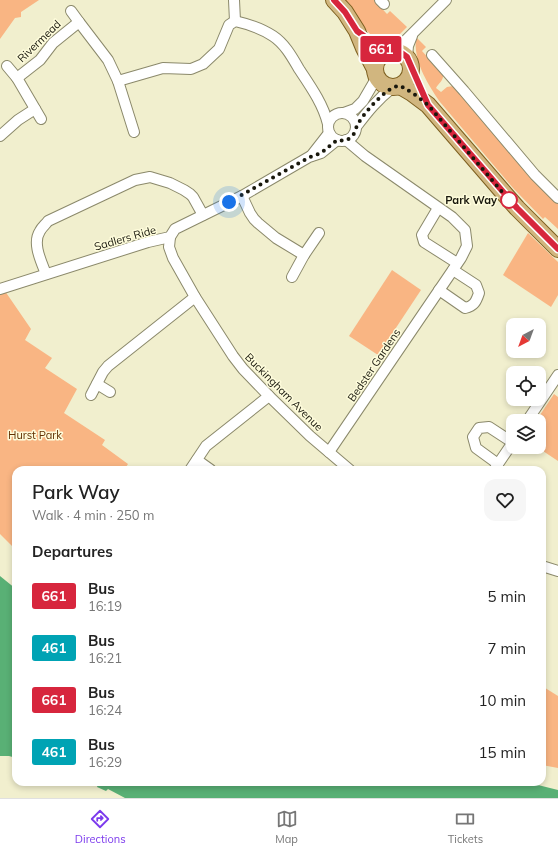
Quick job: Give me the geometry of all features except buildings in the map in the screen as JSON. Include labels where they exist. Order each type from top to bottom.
[{"type":"main road","points":[[334,0],[345,12],[357,31],[383,85],[396,87],[412,93],[428,105],[507,198],[558,250]]},
{"type":"main road","points":[[357,31],[388,51],[400,52],[409,61],[428,105]]},
{"type":"main road","points":[[376,73],[376,63],[378,58],[388,51]]},
{"type":"main road","points":[[396,87],[406,82],[410,76],[411,70],[409,61]]},
{"type":"street","points":[[234,0],[235,21]]},
{"type":"street","points":[[388,51],[402,44],[446,0]]},
{"type":"street","points":[[71,11],[79,22]]},
{"type":"street","points":[[118,81],[163,68],[191,69],[204,64],[219,49],[228,25],[235,21],[252,25],[273,36],[285,47],[314,92],[335,134]]},
{"type":"street","name":"Rivermead","points":[[17,78],[40,60],[53,43],[79,22],[108,60],[118,81],[134,132]]},
{"type":"street","points":[[409,61],[408,46],[413,34]]},
{"type":"street","points":[[432,54],[535,175],[558,198]]},
{"type":"street","name":"Rivermead","points":[[6,66],[17,78],[41,118]]},
{"type":"street","points":[[335,134],[332,117],[355,108],[363,101],[376,73]]},
{"type":"street","points":[[335,134],[353,136],[373,104],[380,97],[396,87]]},
{"type":"street","points":[[314,92],[332,109],[351,116],[356,123],[356,129],[364,156]]},
{"type":"street","points":[[0,136],[18,120],[35,109]]},
{"type":"street","name":"Bedster Gardens","points":[[329,452],[455,267],[467,246],[465,230],[452,217],[335,134]]},
{"type":"street","name":"Sadlers Ride","points":[[0,289],[148,242],[170,237],[175,229],[242,196],[310,157],[335,134]]},
{"type":"street","points":[[46,274],[37,244],[39,232],[48,221],[135,180],[150,177],[170,183],[184,190],[193,197],[203,215]]},
{"type":"street","points":[[242,196],[258,224],[276,238],[304,255]]},
{"type":"street","points":[[438,208],[422,235],[424,242],[476,286],[479,293],[477,300],[471,306],[465,308],[439,290]]},
{"type":"street","points":[[292,277],[304,255],[319,233]]},
{"type":"street","name":"Buckingham Avenue","points":[[170,237],[169,247],[173,258],[195,297],[233,356],[243,369],[269,396],[345,466]]},
{"type":"street","points":[[91,395],[103,372],[108,366],[195,297]]},
{"type":"street","points":[[533,414],[555,387],[558,375]]},
{"type":"street","points":[[97,384],[110,392]]},
{"type":"street","points":[[193,466],[206,446],[269,396]]},
{"type":"street","points":[[495,466],[476,448],[472,437],[479,428],[489,427],[506,438]]},
{"type":"street","points":[[497,466],[506,452]]},
{"type":"street","points":[[197,460],[206,466]]},
{"type":"street","points":[[546,567],[558,571]]},
{"type":"green space","points":[[0,0],[39,0],[21,12],[21,17],[15,18],[0,39]]},
{"type":"green space","points":[[344,0],[374,0],[387,14],[390,11],[407,27],[393,39],[379,40],[368,32]]},
{"type":"green space","points":[[416,37],[426,47],[422,51],[443,74],[442,80],[436,88],[441,92],[447,87],[453,86],[539,185],[558,203],[558,229],[545,217],[543,219],[513,188],[440,102],[430,87],[419,63]]},
{"type":"green space","points":[[528,233],[558,262],[558,295],[551,307],[503,275]]},
{"type":"green space","points":[[392,270],[421,290],[378,355],[349,336]]},
{"type":"green space","name":"Hurst Park","points":[[0,283],[31,329],[25,340],[52,358],[45,368],[77,389],[64,413],[105,440],[102,445],[128,464],[127,466],[12,466],[12,546],[0,534]]},
{"type":"green space","points":[[554,394],[558,397],[558,461],[546,453],[546,414],[541,414]]},
{"type":"green space","points":[[546,688],[558,696],[558,768],[546,766]]},
{"type":"shaded area","points":[[0,576],[12,586],[12,757],[0,756]]},
{"type":"shaded area","points":[[542,786],[558,790],[558,798],[125,798],[108,789],[106,791],[97,787]]},
{"type":"bus line","name":"661","points":[[334,0],[345,12],[357,31],[386,52],[395,50],[404,54],[410,60],[428,105],[517,208],[558,249]]},
{"type":"place","name":"Park Way","points":[[509,200]]},
{"type":"route","points":[[229,202],[310,157],[321,153],[337,140],[343,141],[353,136],[356,127],[373,104],[393,87],[400,86],[428,105],[509,200]]}]
